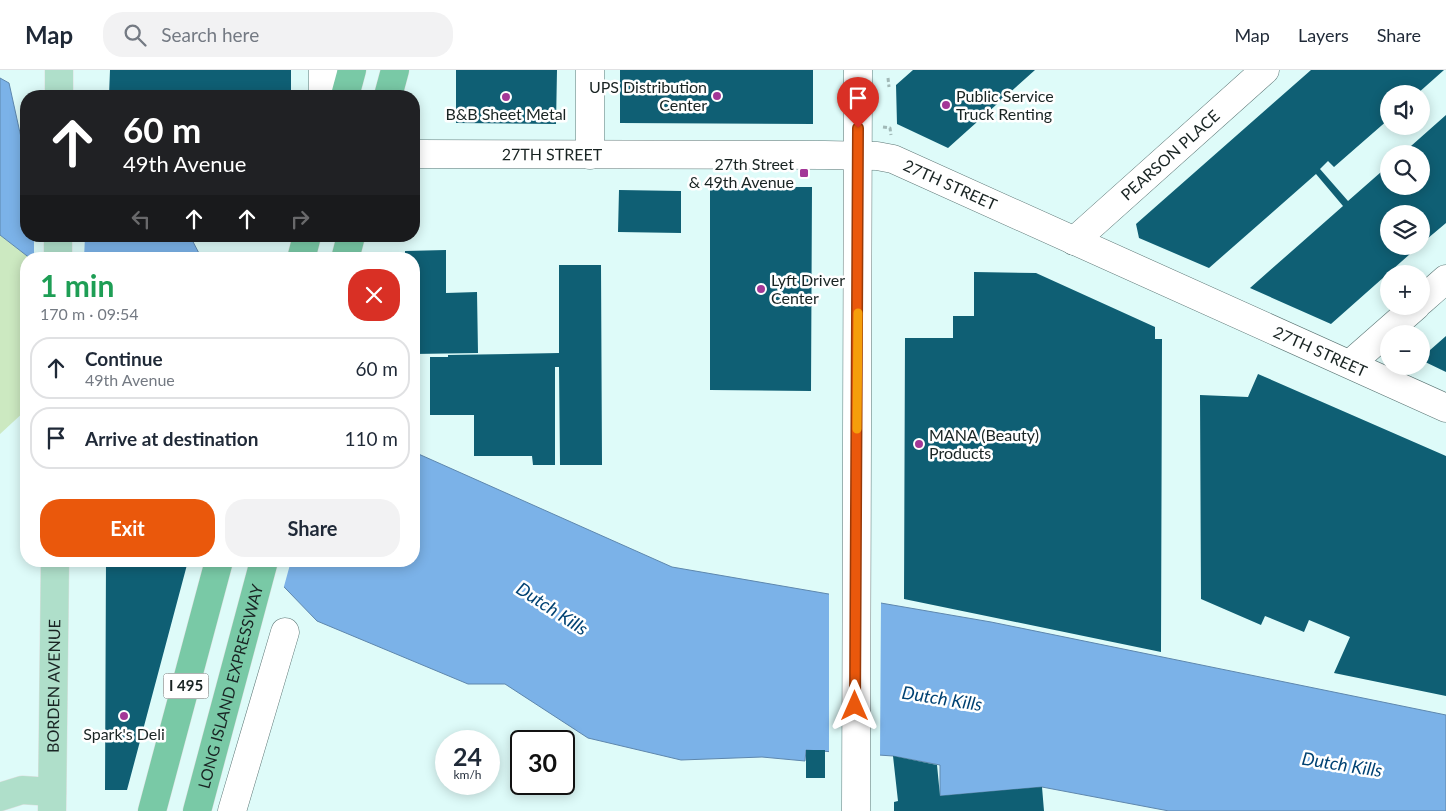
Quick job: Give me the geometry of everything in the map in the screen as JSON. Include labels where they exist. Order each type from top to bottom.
[{"type":"highway","points":[[347,90],[352,70]]},
{"type":"highway","points":[[390,90],[395,70]]},
{"type":"highway","name":"I 495","points":[[152,811],[217,567]]},
{"type":"highway","name":"LONG ISLAND EXPRESSWAY","points":[[197,811],[262,567]]},
{"type":"main road","points":[[59,70],[59,90]]},
{"type":"main road","name":"BORDEN AVENUE","points":[[52,802],[55,567]]},
{"type":"main road","points":[[0,797],[22,790],[52,802]]},
{"type":"street","points":[[323,70],[323,90]]},
{"type":"street","points":[[590,70],[590,155]]},
{"type":"street","points":[[856,811],[858,70]]},
{"type":"street","name":"PEARSON PLACE","points":[[1074,240],[1265,70]]},
{"type":"street","name":"27TH STREET","points":[[420,154],[858,155],[893,159],[1446,408]]},
{"type":"street","points":[[1430,294],[1446,279]]},
{"type":"street","points":[[1350,364],[1406,315]]},
{"type":"street","points":[[232,811],[285,632]]},
{"type":"path","points":[[888,78],[889,87]]},
{"type":"green space","points":[[0,235],[22,252],[20,252],[20,416],[0,434]]},
{"type":"water","points":[[0,78],[9,83],[20,133],[20,242],[193,242],[198,252],[22,252],[0,235]]},
{"type":"water","name":"Dutch Kills","points":[[420,455],[672,567],[991,622],[1446,715],[1446,811],[1169,811],[1042,787],[940,796],[940,765],[893,756],[806,750],[805,761],[762,757],[681,760],[588,738],[505,684],[468,684],[317,621],[265,567],[420,567]]},
{"type":"pier","points":[[34,242],[85,242],[84,252],[34,252]]},
{"type":"pier","points":[[261,567],[289,567],[283,590]]},
{"type":"pier","points":[[829,592],[881,601],[880,758],[829,754]]},
{"type":"building","points":[[110,70],[291,70],[291,90],[109,90]]},
{"type":"building","name":"B&B Sheet Metal","points":[[456,70],[557,70],[556,124],[456,123]]},
{"type":"building","name":"UPS Distribution Center","points":[[620,70],[813,70],[813,124],[620,123]]},
{"type":"building","name":"Public Service Truck Renting","points":[[913,70],[1035,70],[948,148],[897,124],[896,85]]},
{"type":"building","points":[[1311,70],[1444,70],[1427,85],[1380,85],[1380,127],[1334,167],[1328,161],[1320,169],[1348,201],[1380,173],[1380,195],[1430,195],[1430,145],[1412,145],[1423,135],[1430,135],[1430,129],[1446,115],[1446,223],[1430,236],[1430,205],[1380,205],[1380,255],[1409,255],[1398,265],[1380,265],[1380,281],[1331,324],[1250,288],[1343,206],[1316,174],[1209,268],[1139,238],[1136,224]]},
{"type":"building","name":"Lyft Driver Center","points":[[710,187],[812,187],[811,391],[710,390]]},
{"type":"building","points":[[619,190],[681,191],[681,233],[618,232]]},
{"type":"building","points":[[446,250],[446,293],[477,292],[478,353],[420,354],[420,252],[405,251]]},
{"type":"building","points":[[559,265],[601,265],[602,465],[560,465],[559,367],[555,367],[555,465],[533,465],[532,456],[474,456],[474,415],[430,415],[430,357],[559,353]]},
{"type":"building","points":[[974,272],[1036,273],[1155,327],[1155,339],[1162,339],[1161,652],[904,599],[905,338],[953,338],[953,316],[974,316]]},
{"type":"building","points":[[1446,336],[1446,372],[1430,364],[1430,350]]},
{"type":"building","points":[[1258,374],[1446,456],[1446,696],[1334,673],[1350,637],[1309,620],[1304,632],[1265,616],[1261,625],[1201,599],[1200,395],[1248,397]]},
{"type":"building","points":[[106,567],[186,567],[127,790],[105,790]]},
{"type":"building","points":[[806,750],[825,750],[825,778],[806,778]]},
{"type":"building","points":[[893,756],[937,765],[940,796],[1042,787],[1044,811],[894,811],[894,802],[898,801]]},
{"type":"slow traffic","points":[[857,429],[858,313]]},
{"type":"place","name":"UPS Distribution Center","points":[[717,96]]},
{"type":"place","name":"B&B Sheet Metal","points":[[506,97]]},
{"type":"place","name":"Public Service Truck Renting","points":[[946,105]]},
{"type":"place","name":"27th Street & 49th Avenue","points":[[804,173]]},
{"type":"place","name":"Lyft Driver Center","points":[[761,289]]},
{"type":"place","name":"MANA (Beauty) Products","points":[[919,444]]},
{"type":"place","name":"Spark's Deli","points":[[124,716]]},
{"type":"route","points":[[855,706],[858,128]]}]
